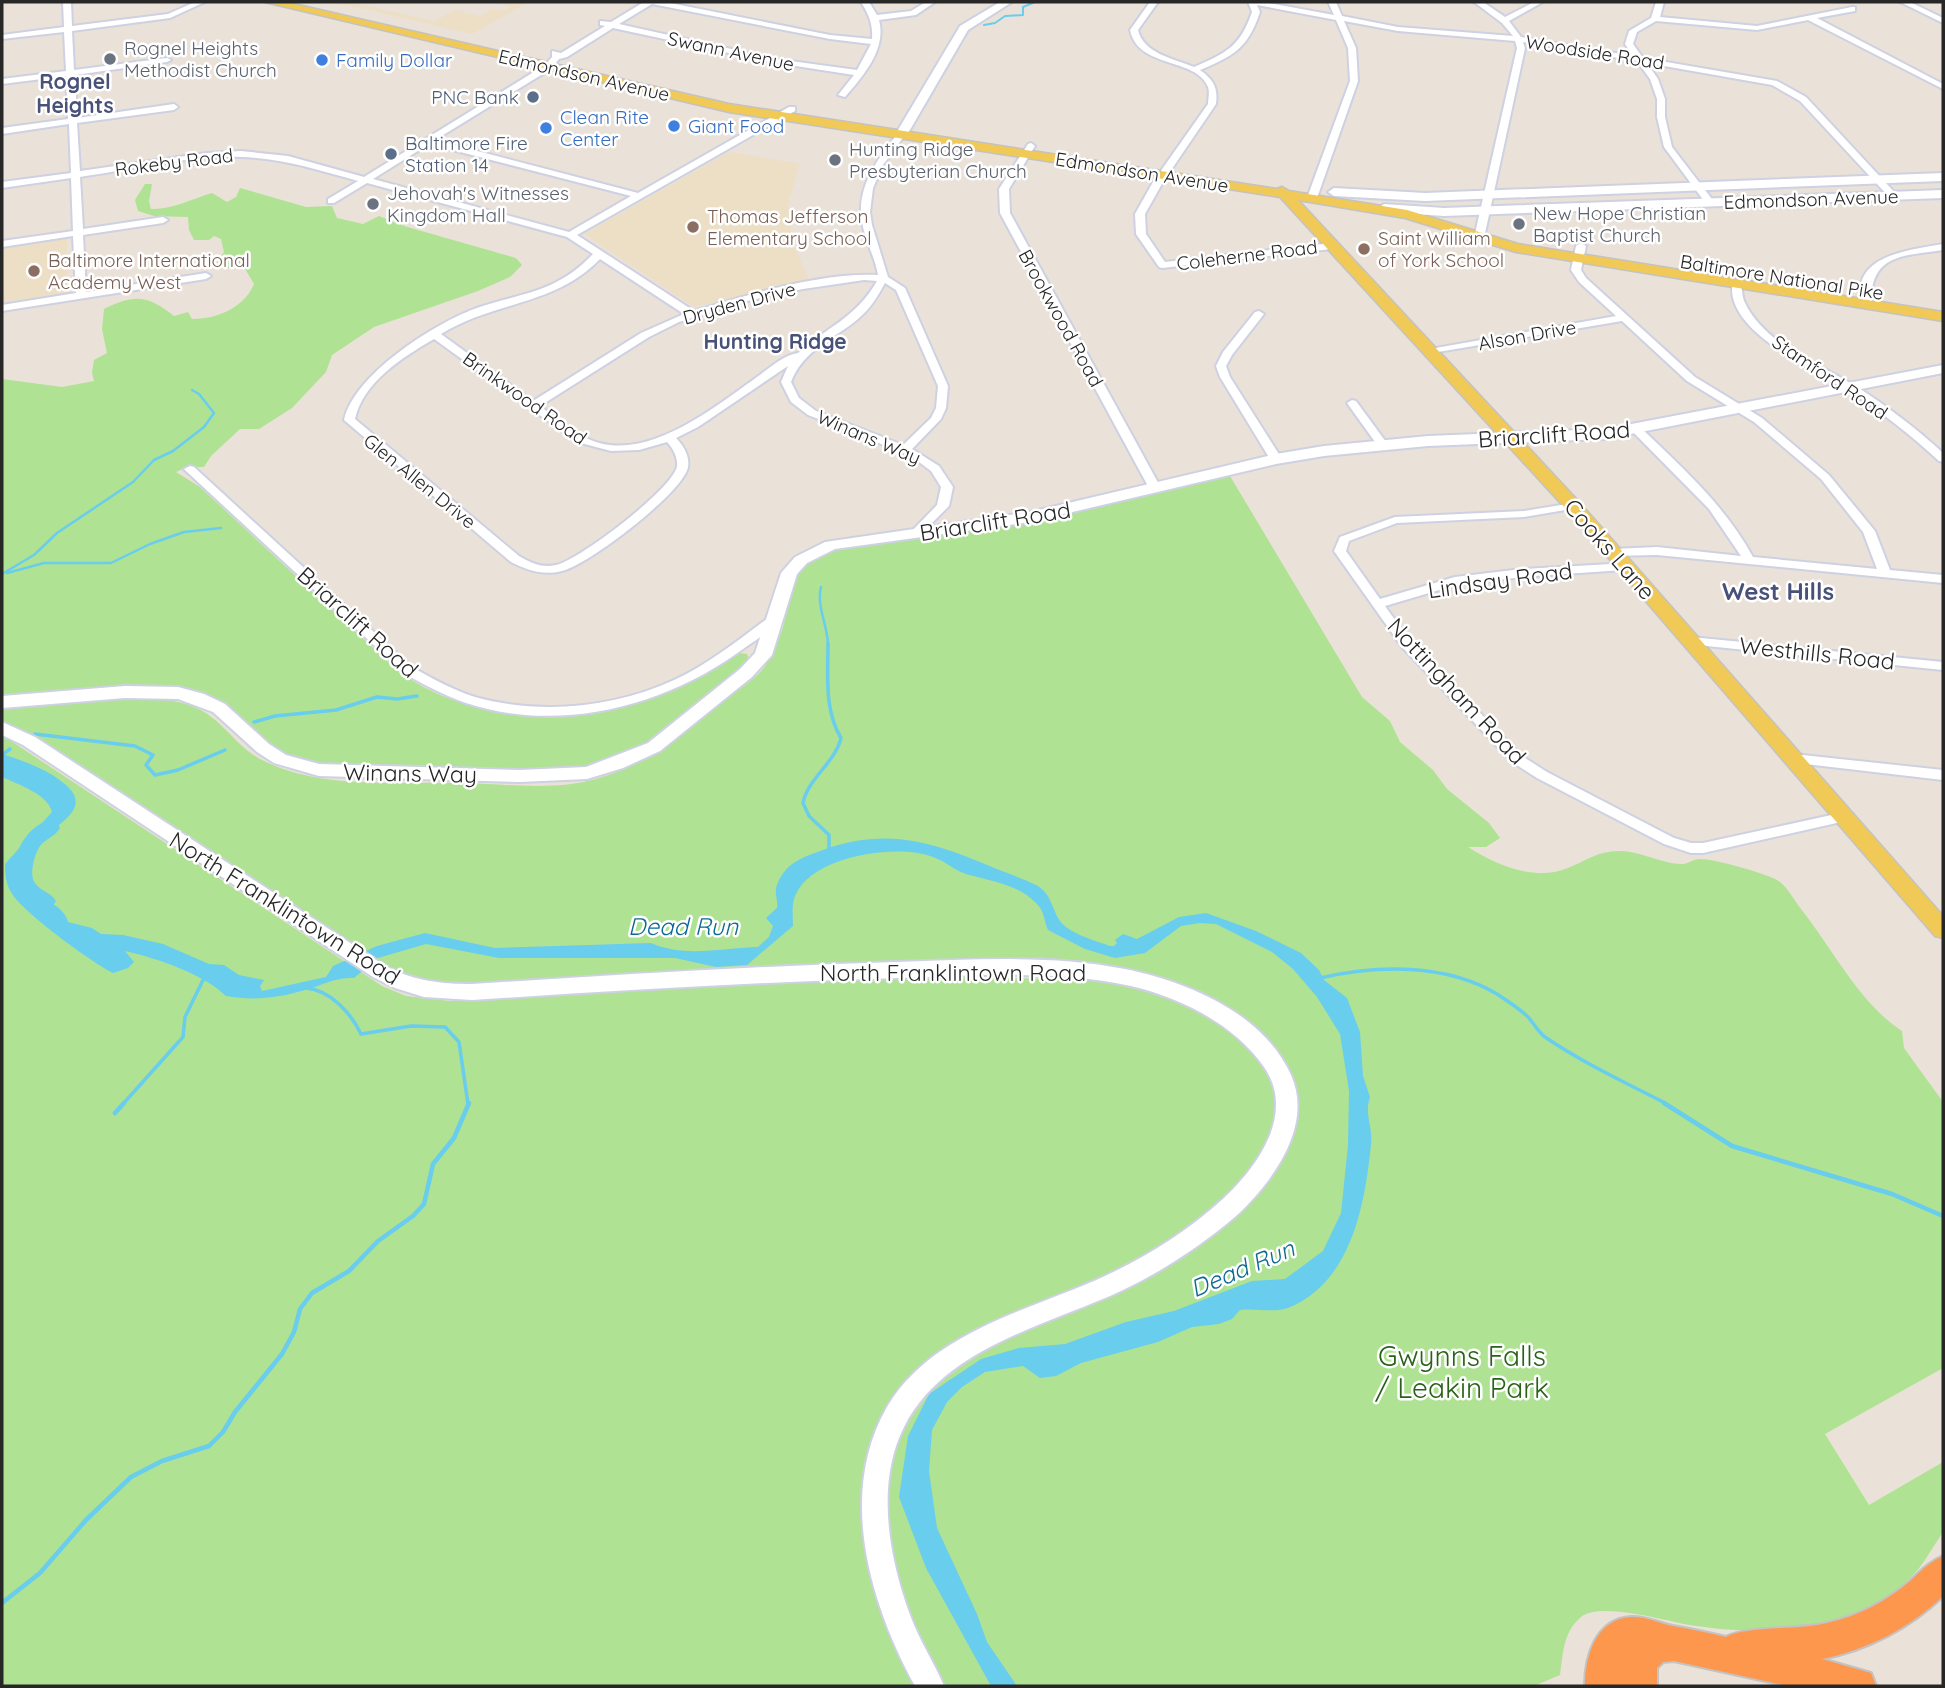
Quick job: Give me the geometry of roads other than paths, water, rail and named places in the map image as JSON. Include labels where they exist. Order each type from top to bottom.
[{"type":"highway","points":[[1639,1686],[1637,1667],[1640,1659],[1655,1647],[1798,1646],[1869,1629],[1899,1613],[1943,1573]]},
{"type":"highway","points":[[1603,1686],[1606,1656],[1618,1638],[1632,1634],[1858,1686]]},
{"type":"main road","name":"Edmondson Avenue","points":[[271,2],[552,61]]},
{"type":"main road","name":"Edmondson Avenue","points":[[304,2],[552,61],[700,102],[1167,171],[1285,194],[1334,192]]},
{"type":"main road","name":"Edmondson Avenue","points":[[1167,171],[1264,181],[1369,207]]},
{"type":"main road","name":"Cooks Lane","points":[[1264,181],[1285,194],[1512,438],[1943,930]]},
{"type":"main road","name":"Baltimore National Pike","points":[[1334,192],[1444,212],[1483,225],[1524,250],[1580,252],[1866,296],[1943,316]]},
{"type":"main road","name":"Baltimore National Pike","points":[[1369,207],[1418,218],[1483,225]]},
{"type":"main road","name":"Baltimore National Pike","points":[[1580,252],[1736,282],[1943,303]]},
{"type":"street","points":[[67,2],[81,295]]},
{"type":"street","points":[[2,37],[170,16],[201,2]]},
{"type":"street","points":[[552,61],[555,53],[640,2]]},
{"type":"street","points":[[331,201],[649,2]]},
{"type":"street","points":[[655,2],[830,37],[876,42]]},
{"type":"street","points":[[842,94],[860,73],[876,42],[876,18],[865,2]]},
{"type":"street","points":[[876,18],[913,13],[931,2]]},
{"type":"street","points":[[904,450],[936,419],[943,398],[943,386],[900,288],[883,278],[879,254],[867,226],[867,192],[879,163],[904,131],[964,28],[1007,2]]},
{"type":"street","points":[[1154,2],[1134,30],[1136,41],[1146,49],[1194,70],[1213,87],[1215,98],[1167,171]]},
{"type":"street","points":[[1194,70],[1225,56],[1243,44],[1250,35],[1256,12],[1252,2]]},
{"type":"street","name":"Woodside Road","points":[[1252,2],[1398,29],[1520,40],[1760,80],[1792,91],[1803,99],[1893,196]]},
{"type":"street","points":[[1314,194],[1354,81],[1352,48],[1332,2]]},
{"type":"street","points":[[1478,2],[1504,21],[1520,40],[1520,57],[1483,225]]},
{"type":"street","points":[[1504,21],[1539,2]]},
{"type":"street","points":[[1655,19],[1660,2]]},
{"type":"street","points":[[1904,2],[1943,21]]},
{"type":"street","points":[[1256,12],[1276,7]]},
{"type":"street","points":[[1710,202],[1668,147],[1661,117],[1661,99],[1651,75],[1629,40],[1637,28],[1655,19],[1745,28],[1769,27],[1852,9]]},
{"type":"street","points":[[1810,18],[1943,87]]},
{"type":"street","name":"Swann Avenue","points":[[603,23],[763,59],[860,73]]},
{"type":"street","points":[[2,82],[167,60]]},
{"type":"street","points":[[2,131],[174,107]]},
{"type":"street","points":[[570,235],[786,113]]},
{"type":"street","points":[[427,141],[641,196]]},
{"type":"street","name":"Brookwood Road","points":[[1028,150],[1004,189],[1005,213],[1155,488]]},
{"type":"street","name":"Rokeby Road","points":[[2,185],[199,156],[241,154],[288,159],[570,235],[691,314]]},
{"type":"street","name":"Coleherne Road","points":[[1167,171],[1143,207],[1139,220],[1141,234],[1162,265],[1332,246]]},
{"type":"street","name":"Edmondson Avenue","points":[[1334,192],[1405,197],[1943,177]]},
{"type":"street","name":"Edmondson Avenue","points":[[1483,225],[1710,202],[1943,194]]},
{"type":"street","name":"Edmondson Avenue","points":[[1369,207],[1444,212]]},
{"type":"street","points":[[2,244],[163,220]]},
{"type":"street","points":[[1866,296],[1871,271],[1886,261],[1943,247]]},
{"type":"street","points":[[1580,252],[1578,275],[1623,318],[1691,379],[1742,409],[1779,436],[1843,497],[1869,531],[1885,573]]},
{"type":"street","name":"Glen Allen Drive","points":[[600,253],[565,283],[475,313],[434,334],[391,363],[363,391],[350,408],[349,420],[522,564],[548,570],[580,561],[665,493],[681,475],[683,466],[679,448],[671,439]]},
{"type":"street","points":[[2,308],[206,276]]},
{"type":"street","name":"Dryden Drive","points":[[534,405],[645,335],[691,314],[803,286],[864,277],[883,278]]},
{"type":"street","name":"Winans Way","points":[[883,278],[864,309],[837,331],[804,352],[788,372],[786,382],[787,390],[797,403],[818,416],[904,450],[937,468],[947,487],[943,506],[915,534]]},
{"type":"street","name":"Stamford Road","points":[[1736,282],[1735,294],[1740,308],[1762,331],[1794,355],[1851,388],[1943,459]]},
{"type":"street","points":[[1259,314],[1227,354],[1221,366],[1225,377],[1276,459]]},
{"type":"street","name":"Alson Drive","points":[[1430,352],[1623,318]]},
{"type":"street","name":"Brinkwood Road","points":[[434,334],[581,440],[603,448],[631,449],[671,439],[761,377],[804,352]]},
{"type":"street","name":"Briarclift Road","points":[[190,469],[408,670],[432,687],[486,705],[513,709],[567,710],[629,701],[654,694],[710,667],[776,618],[789,573],[808,555],[841,543],[1030,517],[1276,459],[1382,444],[1575,436],[1637,430],[1943,369]]},
{"type":"street","points":[[1352,404],[1382,444]]},
{"type":"street","points":[[1637,430],[1716,508],[1736,534],[1749,560]]},
{"type":"street","name":"Nottingham Road","points":[[1573,506],[1524,514],[1395,520],[1350,536],[1341,543],[1340,551],[1406,644],[1517,759],[1542,775],[1680,845],[1703,848],[1845,817]]},
{"type":"street","name":"Lindsay Road","points":[[1377,604],[1455,581],[1618,559],[1646,550],[1943,579]]},
{"type":"street","name":"Winans Way","points":[[2,702],[125,692],[178,693],[219,708],[263,748],[280,759],[319,770],[520,776],[587,773],[637,756],[677,730],[756,663],[763,655],[776,618]]},
{"type":"street","name":"Westhills Road","points":[[1691,641],[1943,666]]},
{"type":"street","name":"North Franklintown Road","points":[[2,728],[29,741],[392,979],[432,992],[472,992],[764,973],[928,969],[1082,971],[1132,979],[1180,995],[1229,1020],[1268,1053],[1287,1091],[1287,1120],[1272,1153],[1239,1198],[1210,1223],[1113,1283],[1004,1329],[957,1354],[911,1395],[885,1436],[876,1468],[874,1495],[881,1555],[909,1649],[930,1686]]},
{"type":"street","points":[[1793,759],[1943,775]]},
{"type":"water","name":"Dead Run","points":[[2,754],[46,771],[69,788],[75,799],[74,809],[66,819],[21,858],[17,870],[24,886],[57,907],[68,922],[92,928],[101,934],[123,935],[163,944],[209,964],[224,965],[239,975],[264,980],[260,986],[262,991],[326,977],[333,966],[377,946],[425,933],[495,948],[651,943],[664,948],[690,951],[758,947],[769,937],[773,926],[766,918],[777,908],[776,888],[789,867],[823,850],[868,839],[929,845],[1031,882],[1047,894],[1066,927],[1110,946],[1114,946],[1117,943],[1115,940],[1123,934],[1137,939],[1179,917],[1206,913],[1256,931],[1301,953],[1319,970],[1324,980],[1347,998],[1360,1032],[1363,1076],[1370,1097],[1368,1109],[1371,1138],[1364,1191],[1351,1239],[1341,1261],[1327,1280],[1310,1296],[1288,1308],[1240,1310],[1232,1319],[1219,1324],[1192,1327],[1158,1342],[1081,1363],[1056,1376],[1040,1378],[1023,1366],[985,1372],[962,1387],[947,1402],[932,1430],[929,1471],[937,1528],[987,1642],[1017,1686],[991,1686],[926,1568],[899,1497],[908,1436],[929,1394],[981,1359],[1019,1348],[1065,1344],[1126,1322],[1174,1311],[1252,1281],[1285,1279],[1323,1251],[1341,1213],[1348,1145],[1349,1091],[1340,1034],[1317,997],[1293,969],[1272,952],[1216,924],[1200,923],[1181,926],[1145,953],[1115,958],[1085,949],[1048,930],[1041,908],[1020,891],[966,874],[933,857],[899,852],[857,856],[837,862],[805,881],[794,898],[793,926],[747,965],[716,967],[675,958],[499,958],[426,944],[378,958],[354,978],[335,980],[275,997],[226,996],[193,974],[125,951],[134,962],[128,968],[113,973],[60,937],[20,903],[9,888],[5,864],[52,812],[45,800],[38,795],[2,777]]},
{"type":"waterway","points":[[984,25],[995,23],[1005,16],[1023,15],[1023,7],[1035,2]]},
{"type":"waterway","points":[[2,574],[34,555],[57,533],[133,482],[154,460],[173,451],[204,427],[214,413],[199,394],[192,390]]},
{"type":"waterway","points":[[7,573],[44,563],[111,563],[150,544],[184,532],[221,528]]},
{"type":"waterway","points":[[821,587],[820,601],[828,645]]},
{"type":"waterway","points":[[828,645],[829,704],[841,738],[833,755],[810,786],[803,803],[809,816],[829,835],[829,851]]},
{"type":"waterway","points":[[254,722],[275,716],[336,710],[377,697],[397,699],[417,696]]},
{"type":"waterway","points":[[35,734],[135,746],[153,755],[146,765],[155,775],[178,770],[225,750]]},
{"type":"waterway","points":[[2,755],[10,749]]},
{"type":"waterway","name":"Dead Run","points":[[44,901],[32,895],[22,884],[20,871],[30,842],[49,828]]},
{"type":"waterway","points":[[1320,978],[1387,969],[1433,972],[1477,984],[1517,1008],[1542,1035],[1559,1046],[1667,1104]]},
{"type":"waterway","points":[[123,1104],[183,1037],[185,1017],[204,978]]},
{"type":"waterway","points":[[306,988],[323,993],[339,1004],[352,1018],[361,1034],[411,1026],[445,1027],[459,1042],[468,1104]]},
{"type":"waterway","points":[[115,1113],[124,1103]]},
{"type":"waterway","points":[[2,1603],[40,1573],[86,1520],[131,1477],[162,1461],[209,1446],[223,1432],[235,1412],[282,1354],[294,1332],[300,1309],[312,1293],[349,1271],[378,1241],[413,1216],[424,1204],[433,1164],[454,1138],[469,1103]]},
{"type":"waterway","points":[[1664,1103],[1732,1146],[1892,1194],[1943,1216]]},
{"type":"place","name":"Rognel Heights Methodist Church","points":[[110,59]]},
{"type":"place","name":"Family Dollar","points":[[322,60]]},
{"type":"place","name":"PNC Bank","points":[[533,97]]},
{"type":"place","name":"Giant Food","points":[[674,126]]},
{"type":"place","name":"Clean Rite Center","points":[[546,128]]},
{"type":"place","name":"Baltimore Fire Station 14","points":[[391,154]]},
{"type":"place","name":"Hunting Ridge Presbyterian Church","points":[[835,160]]},
{"type":"place","name":"Jehovah's Witnesses Kingdom Hall","points":[[373,204]]},
{"type":"place","name":"New Hope Christian Baptist Church","points":[[1519,224]]},
{"type":"place","name":"Thomas Jefferson Elementary School","points":[[693,227]]},
{"type":"place","name":"Saint William of York School","points":[[1364,249]]},
{"type":"place","name":"Baltimore International Academy West","points":[[34,271]]},
{"type":"district","name":"Rognel Heights","points":[[75,93]]},
{"type":"district","name":"Hunting Ridge","points":[[775,341]]},
{"type":"district","name":"West Hills","points":[[1778,591]]},
{"type":"park label","name":"Gwynns Falls / Leakin Park","points":[[1462,1371]]}]
